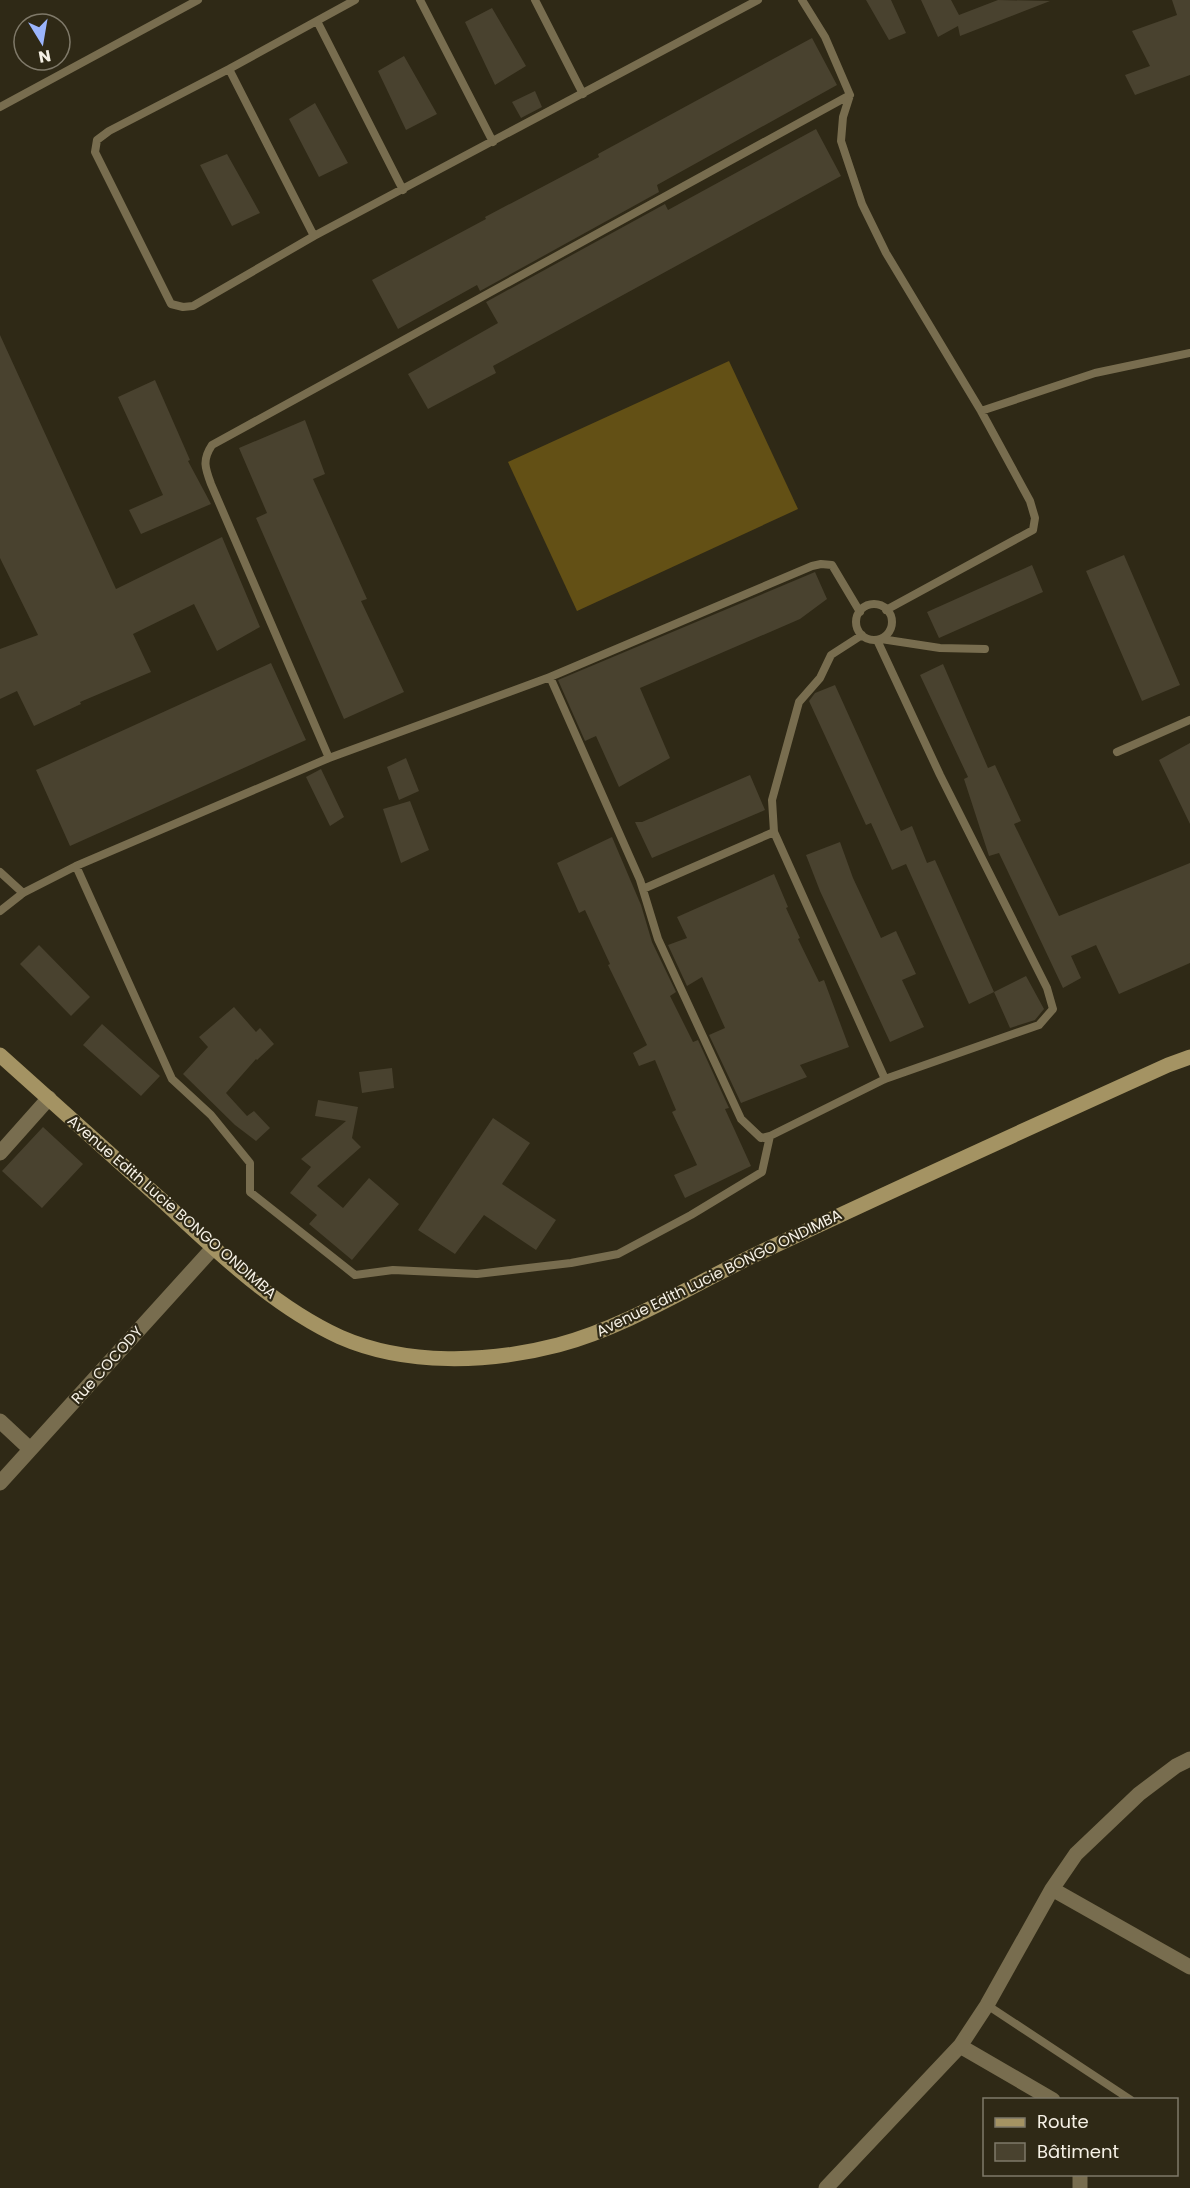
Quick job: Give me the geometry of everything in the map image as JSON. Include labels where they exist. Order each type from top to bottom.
[{"type":"main road","name":"Avenue Edith Lucie BONGO ONDIMBA","points":[[0,1055],[213,1248],[279,1302],[309,1321],[344,1338],[392,1353],[446,1360],[501,1357],[555,1346],[592,1335],[724,1269],[869,1201],[1190,1057]]},
{"type":"street","points":[[0,1153],[49,1098]]},
{"type":"street","name":"Rue COCODY","points":[[0,1483],[213,1248]]},
{"type":"street","points":[[0,1421],[30,1449]]},
{"type":"street","points":[[826,2188],[960,2046],[987,2005],[1052,1889],[1076,1854],[1139,1794],[1176,1766],[1190,1759]]},
{"type":"street","points":[[1052,1889],[1190,1967]]},
{"type":"street","points":[[960,2046],[1050,2098]]},
{"type":"lane","points":[[0,107],[198,0]]},
{"type":"lane","points":[[355,0],[229,69],[109,130],[96,140],[95,152],[171,304],[183,308],[193,306],[314,236],[758,0]]},
{"type":"lane","points":[[420,0],[493,142]]},
{"type":"lane","points":[[535,0],[583,94]]},
{"type":"lane","points":[[802,0],[825,37],[850,95],[843,117],[841,141],[862,204],[886,253],[981,411],[1030,501],[1035,518],[1033,530],[886,610]]},
{"type":"lane","points":[[317,21],[404,190]]},
{"type":"lane","points":[[229,69],[314,236]]},
{"type":"lane","points":[[329,758],[208,475],[205,456],[212,445],[850,95]]},
{"type":"lane","points":[[981,411],[1095,373],[1190,353]]},
{"type":"lane","points":[[0,910],[23,893],[76,866],[329,758],[550,677],[821,564],[832,565],[860,612]]},
{"type":"lane","points":[[879,639],[886,636],[892,626],[892,620],[886,610],[876,604],[869,605],[857,616],[856,627],[866,638],[940,648],[985,650]]},
{"type":"lane","points":[[862,635],[831,655],[820,678],[800,702],[772,800],[774,832],[885,1079]]},
{"type":"lane","points":[[550,677],[640,880],[658,939],[741,1119],[761,1138],[770,1136],[885,1079],[1039,1025],[1053,1010],[1047,988],[940,775],[879,639]]},
{"type":"lane","points":[[1117,752],[1190,720]]},
{"type":"lane","points":[[642,889],[774,832]]},
{"type":"lane","points":[[76,866],[172,1079],[212,1115],[250,1163],[250,1192],[355,1275],[393,1270],[477,1274],[571,1263],[618,1254],[691,1215],[762,1172],[770,1136]]},
{"type":"lane","points":[[0,872],[23,893]]},
{"type":"lane","points":[[987,2005],[1128,2098]]},
{"type":"shaded area","points":[[729,361],[798,509],[577,611],[508,462]]},
{"type":"building","points":[[866,0],[891,0],[906,33],[889,40]]},
{"type":"building","points":[[921,0],[951,0],[959,15],[998,0],[1050,1],[960,36],[958,26],[938,37]]},
{"type":"building","points":[[1172,0],[1190,0],[1190,75],[1135,95],[1125,75],[1150,66],[1132,31],[1177,15]]},
{"type":"building","points":[[492,8],[526,66],[495,85],[465,22]]},
{"type":"building","points":[[812,38],[837,85],[657,185],[659,192],[480,291],[477,285],[398,329],[372,280]]},
{"type":"building","points":[[404,56],[437,114],[406,130],[378,71]]},
{"type":"building","points":[[535,91],[542,107],[521,118],[512,102]]},
{"type":"building","points":[[315,103],[348,163],[319,177],[289,119]]},
{"type":"building","points":[[816,129],[841,176],[493,366],[496,373],[428,409],[408,374],[498,323],[486,302],[665,204],[668,210]]},
{"type":"building","points":[[227,154],[260,213],[232,226],[200,165]]},
{"type":"building","points":[[0,335],[116,589],[222,537],[260,627],[217,651],[194,604],[133,634],[151,672],[80,702],[81,704],[34,726],[17,691],[0,699],[0,649],[38,635],[0,558]]},
{"type":"building","points":[[155,380],[190,460],[188,461],[211,504],[141,534],[129,510],[163,495],[118,397]]},
{"type":"building","points":[[305,420],[325,474],[313,479],[367,599],[361,601],[404,692],[344,719],[256,518],[267,513],[239,448]]},
{"type":"building","points":[[1124,555],[1180,685],[1142,701],[1086,571]]},
{"type":"building","points":[[1032,565],[1043,592],[939,638],[927,612]]},
{"type":"building","points":[[815,572],[827,599],[800,619],[640,688],[670,758],[619,787],[596,736],[585,741],[558,680]]},
{"type":"building","points":[[271,663],[306,740],[70,846],[36,770]]},
{"type":"building","points":[[943,664],[988,768],[995,765],[1021,821],[1014,824],[1059,916],[1190,863],[1190,963],[1119,994],[1096,945],[1071,956],[1081,978],[1063,988],[999,853],[989,856],[964,779],[968,777],[920,675]]},
{"type":"building","points":[[835,685],[901,831],[912,826],[927,863],[935,860],[994,992],[969,1004],[906,864],[892,870],[871,823],[866,825],[809,701],[815,693]]},
{"type":"building","points":[[1190,743],[1190,824],[1159,760]]},
{"type":"building","points":[[406,758],[419,791],[399,800],[387,767]]},
{"type":"building","points":[[321,769],[344,817],[330,826],[306,777]]},
{"type":"building","points":[[750,775],[765,810],[652,858],[635,822],[642,822]]},
{"type":"building","points":[[410,801],[429,850],[401,863],[383,809]]},
{"type":"building","points":[[612,837],[641,905],[652,942],[676,992],[670,996],[693,1042],[698,1040],[729,1108],[725,1109],[751,1166],[685,1198],[674,1175],[697,1165],[672,1112],[676,1110],[655,1060],[639,1066],[633,1053],[647,1045],[608,965],[610,964],[585,910],[579,913],[557,863]]},
{"type":"building","points":[[840,842],[853,878],[881,938],[896,931],[916,974],[902,980],[924,1027],[890,1042],[820,891],[806,855]]},
{"type":"building","points":[[774,874],[800,938],[798,939],[819,982],[824,980],[849,1047],[800,1065],[807,1077],[741,1103],[709,1035],[725,1028],[702,977],[687,986],[668,945],[687,938],[677,917]]},
{"type":"building","points":[[39,945],[90,997],[71,1016],[20,964]]},
{"type":"building","points":[[1026,976],[1044,1009],[1035,1020],[1010,1028],[994,992]]},
{"type":"building","points":[[234,1007],[256,1032],[260,1028],[274,1044],[256,1059],[226,1093],[247,1116],[254,1111],[270,1128],[256,1141],[235,1125],[183,1074],[208,1047],[199,1037]]},
{"type":"building","points":[[102,1024],[160,1076],[141,1096],[83,1045]]},
{"type":"building","points":[[392,1068],[394,1088],[362,1093],[359,1072]]},
{"type":"building","points":[[318,1100],[358,1107],[352,1138],[361,1147],[317,1186],[343,1208],[369,1178],[399,1204],[352,1260],[309,1224],[317,1215],[290,1193],[311,1167],[301,1159],[346,1121],[315,1116]]},
{"type":"building","points":[[493,1118],[530,1143],[502,1184],[556,1220],[536,1250],[484,1215],[455,1254],[418,1230]]},
{"type":"building","points":[[43,1127],[83,1164],[42,1208],[2,1171]]}]
